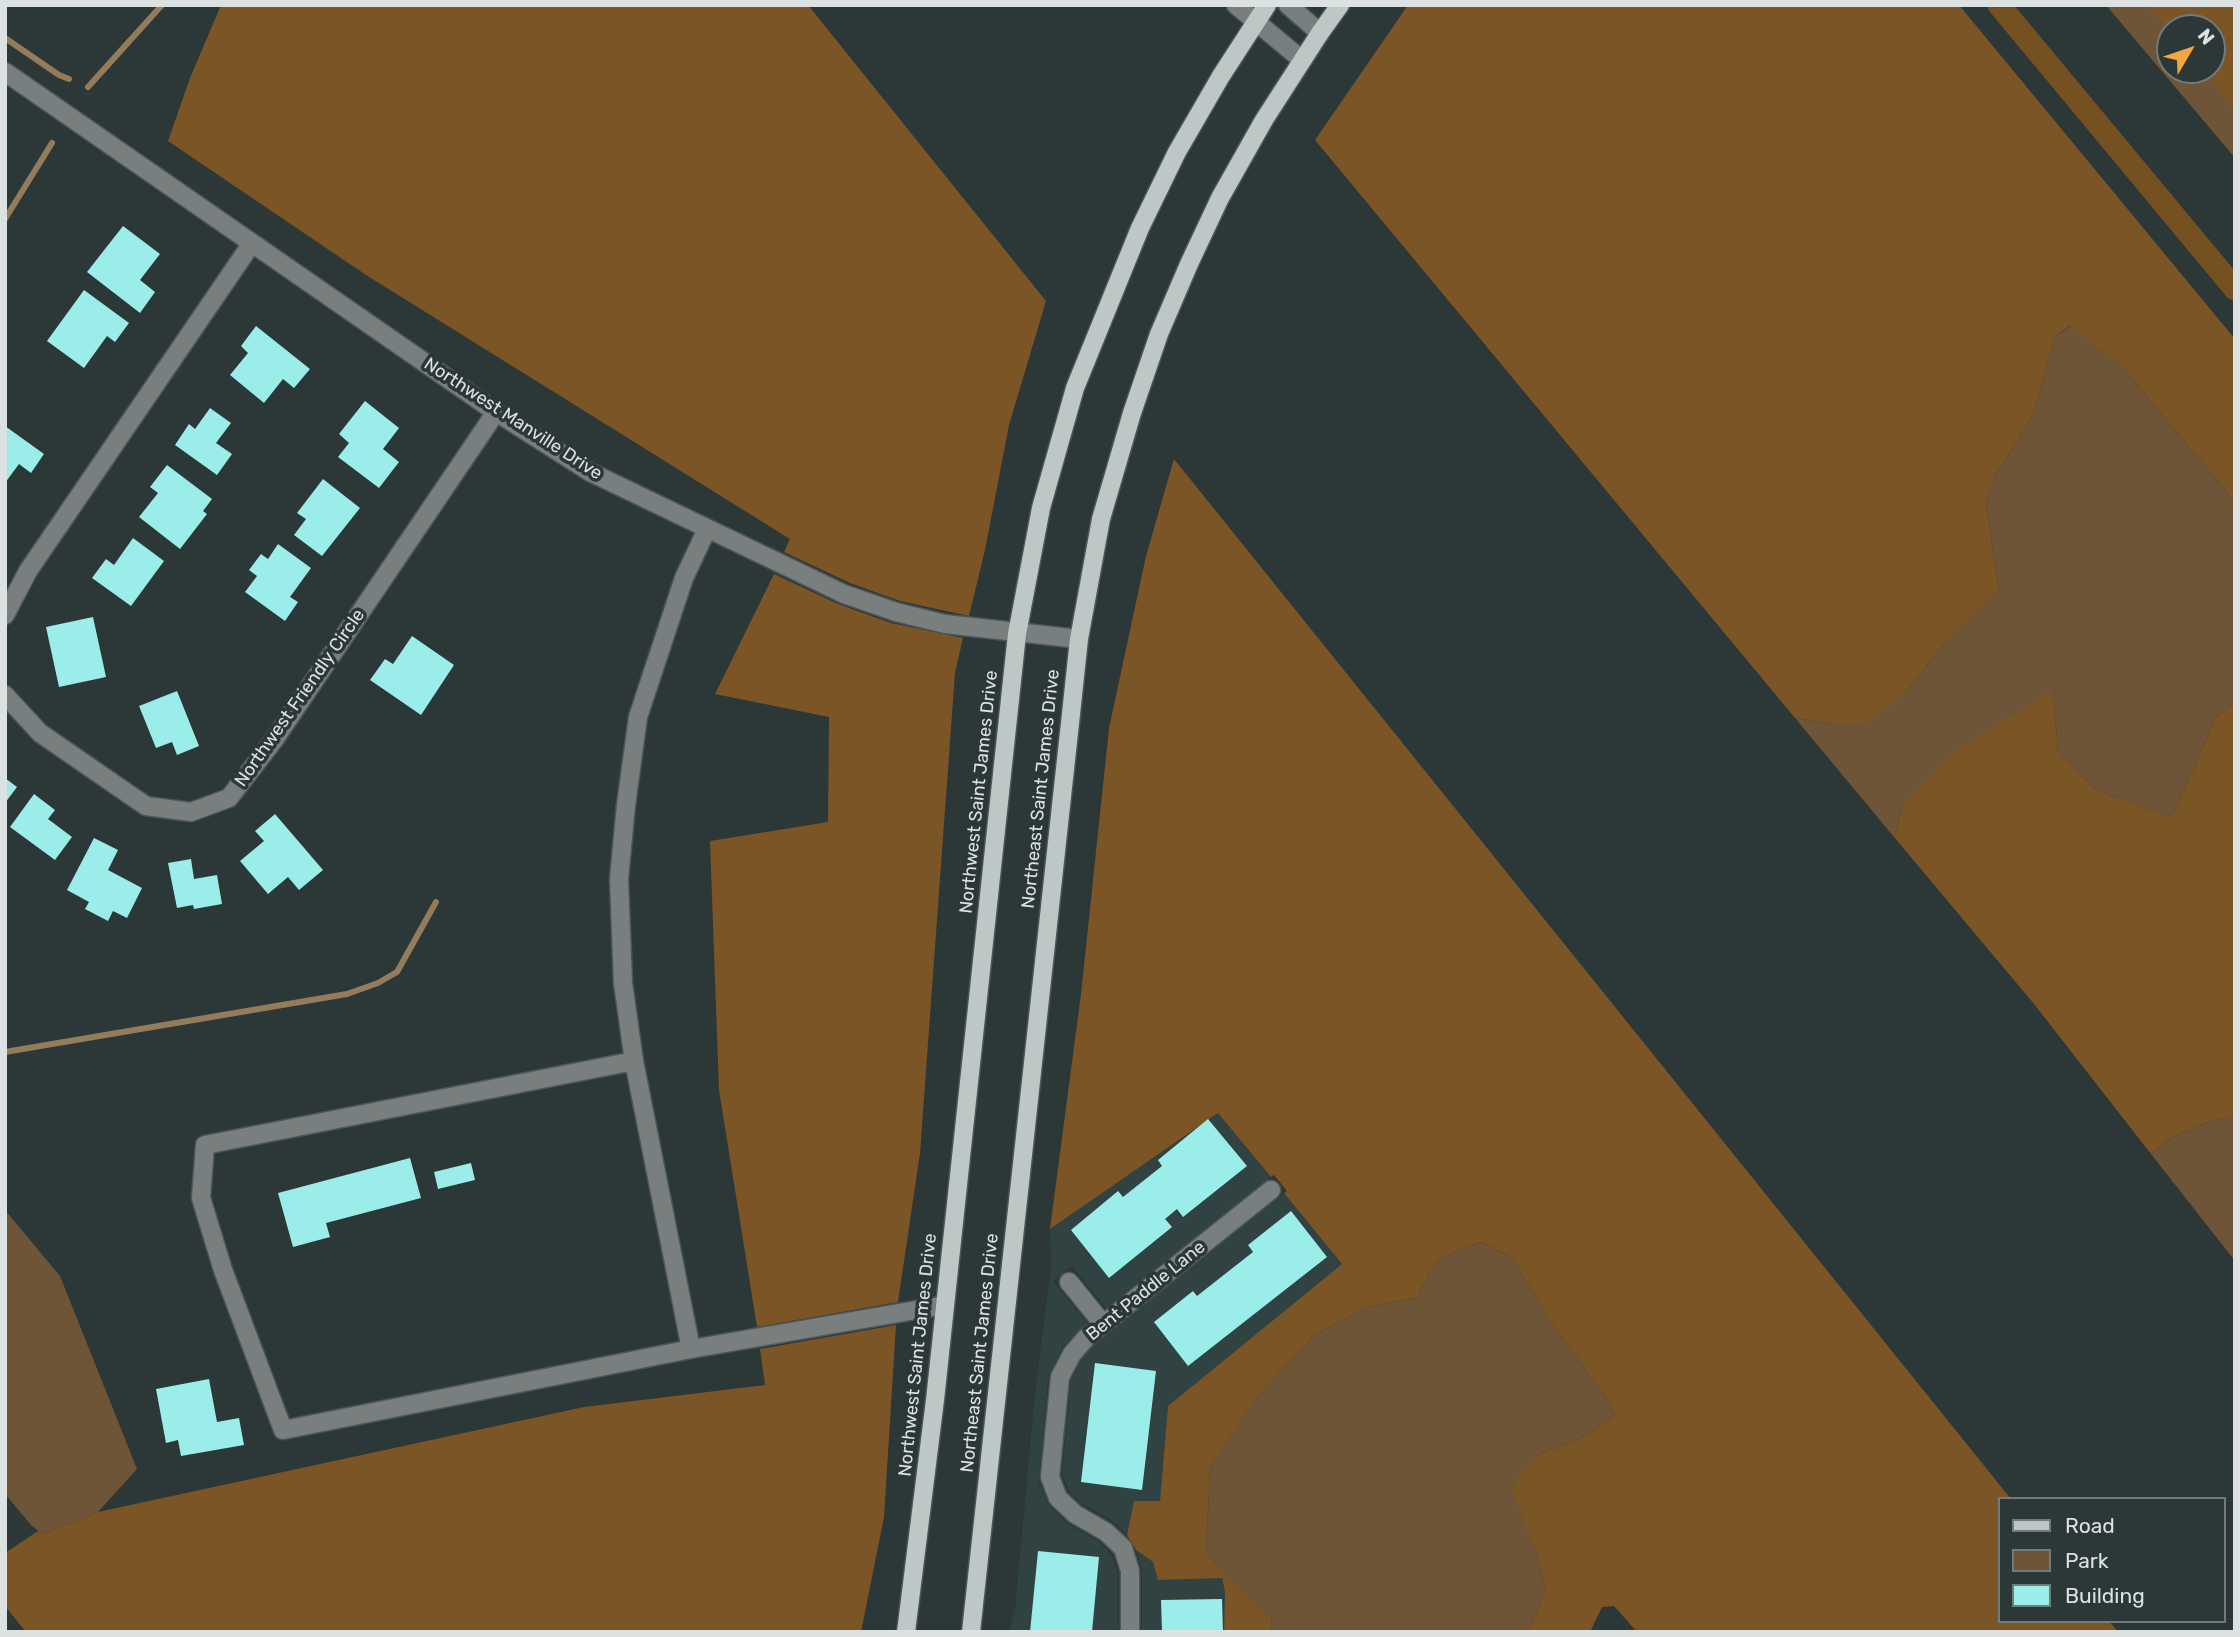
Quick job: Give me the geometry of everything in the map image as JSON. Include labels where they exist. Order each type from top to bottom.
[{"type":"main road","name":"Northwest Saint James Drive","points":[[906,1632],[945,1306],[1017,634],[1045,495],[1075,388],[1140,228],[1177,152],[1221,76],[1267,5]]},
{"type":"main road","name":"Northeast Saint James Drive","points":[[971,1632],[1079,639],[1101,519],[1132,413],[1159,334],[1220,198],[1264,120],[1340,5]]},
{"type":"street","points":[[1236,5],[1302,60]]},
{"type":"street","points":[[1288,5],[1320,33]]},
{"type":"street","name":"Northwest Manville Drive","points":[[5,72],[496,412],[590,472],[844,594],[896,612],[945,624],[1079,639]]},
{"type":"street","points":[[5,615],[28,571],[252,243]]},
{"type":"street","name":"Northwest Friendly Circle","points":[[5,695],[40,733],[146,806],[191,812],[229,798],[274,740],[496,412]]},
{"type":"street","points":[[691,1349],[634,1061],[623,983],[619,879],[638,717],[684,578],[707,529]]},
{"type":"street","points":[[634,1061],[205,1145],[201,1198],[223,1270],[283,1430],[691,1349],[945,1306]]},
{"type":"street","name":"Bent Paddle Lane","points":[[1130,1632],[1130,1571],[1123,1548],[1106,1532],[1075,1514],[1058,1499],[1050,1477],[1060,1377],[1072,1354],[1086,1338],[1271,1190]]},
{"type":"street","points":[[1069,1282],[1103,1324]]},
{"type":"shaded area","points":[[221,5],[808,5],[1046,301],[1009,425],[985,550],[969,616],[900,601],[850,583],[784,552],[790,539],[366,275],[168,141],[190,78]]},
{"type":"shaded area","points":[[1408,5],[1959,5],[2235,339],[2235,502],[2122,367],[2070,326],[2055,336],[2034,413],[1995,477],[1986,502],[1999,591],[1938,651],[1903,696],[1865,723],[1833,724],[1795,718],[1315,140]]},
{"type":"shaded area","points":[[2148,5],[2235,5],[2235,110],[2214,84],[2226,84],[2226,14],[2156,14]]},
{"type":"shaded area","points":[[1174,459],[2009,1497],[1998,1497],[1998,1623],[2111,1623],[2118,1632],[1637,1632],[1614,1606],[1602,1607],[1590,1632],[1528,1632],[1546,1588],[1512,1489],[1536,1456],[1583,1437],[1615,1415],[1605,1396],[1557,1331],[1512,1258],[1481,1242],[1437,1260],[1417,1298],[1366,1307],[1313,1336],[1255,1400],[1210,1468],[1206,1553],[1272,1618],[1270,1632],[1224,1632],[1225,1592],[1222,1578],[1158,1580],[1153,1562],[1136,1550],[1127,1535],[1134,1501],[1160,1501],[1168,1406],[1342,1264],[1284,1193],[1287,1191],[1274,1175],[1271,1177],[1218,1113],[1050,1229],[1081,994],[1109,728],[1146,556]]},
{"type":"shaded area","points":[[774,574],[838,604],[891,623],[963,638],[955,673],[920,1153],[898,1302],[757,1327],[719,1090],[710,841],[828,822],[829,717],[715,694]]},
{"type":"shaded area","points":[[2053,690],[2058,753],[2096,790],[2172,817],[2215,719],[2235,701],[2235,1117],[2213,1120],[2169,1139],[2151,1154],[2034,1004],[1894,837],[1903,806],[1950,755]]},
{"type":"shaded area","points":[[1218,1113],[1271,1177],[1106,1308],[1072,1266],[1053,1281],[1087,1323],[1063,1347],[1048,1377],[1039,1482],[1050,1507],[1068,1524],[1098,1541],[1112,1555],[1118,1574],[1118,1632],[1009,1632],[1015,1609],[1035,1392],[1051,1266],[1050,1229]]},
{"type":"shaded area","points":[[1284,1193],[1342,1264],[1168,1406],[1160,1502],[1134,1501],[1127,1535],[1113,1521],[1082,1504],[1069,1491],[1062,1474],[1071,1380],[1081,1360],[1094,1345]]},
{"type":"shaded area","points":[[896,1325],[884,1517],[861,1632],[26,1632],[5,1606],[5,1553],[38,1531],[42,1534],[98,1512],[584,1407],[765,1385],[760,1349]]},
{"type":"shaded area","points":[[1136,1550],[1153,1562],[1159,1580],[1222,1577],[1225,1592],[1224,1632],[1142,1632],[1142,1570]]},
{"type":"green space","points":[[2106,5],[2235,5],[2235,158],[2173,84],[2226,84],[2226,14],[2156,14],[2156,64]]},
{"type":"green space","points":[[2071,326],[2122,367],[2235,502],[2235,701],[2215,719],[2172,817],[2096,790],[2058,753],[2053,690],[1903,806],[1894,837],[1795,718],[1833,724],[1903,696],[1938,651],[1999,591],[1986,502],[1995,477],[2034,413],[2055,336]]},
{"type":"green space","points":[[2235,1117],[2235,1261],[2151,1154],[2169,1139],[2213,1120]]},
{"type":"green space","points":[[5,1210],[60,1276],[137,1469],[98,1512],[42,1534],[5,1494]]},
{"type":"green space","points":[[1481,1242],[1512,1258],[1557,1331],[1605,1396],[1615,1415],[1583,1437],[1536,1456],[1533,1544],[1546,1588],[1528,1632],[1270,1632],[1272,1618],[1206,1553],[1210,1468],[1255,1400],[1313,1336],[1366,1307],[1417,1298],[1437,1260]]},
{"type":"building","points":[[123,226],[160,254],[140,280],[155,292],[140,313],[87,272]]},
{"type":"building","points":[[84,290],[129,323],[115,342],[107,336],[84,368],[47,341]]},
{"type":"building","points":[[256,326],[310,369],[294,388],[283,379],[264,403],[230,375],[248,353],[241,346]]},
{"type":"building","points":[[365,401],[399,428],[383,449],[399,462],[379,488],[338,457],[349,443],[339,434]]},
{"type":"building","points":[[210,408],[231,423],[216,443],[232,454],[217,475],[175,445],[189,424],[195,429]]},
{"type":"building","points":[[5,426],[44,454],[31,473],[19,464],[5,483]]},
{"type":"building","points":[[167,465],[212,499],[203,511],[207,514],[180,549],[139,517],[158,493],[150,487]]},
{"type":"building","points":[[323,479],[360,508],[322,556],[294,535],[306,519],[297,513]]},
{"type":"building","points":[[133,538],[164,561],[131,606],[92,578],[106,559],[114,565]]},
{"type":"building","points":[[278,544],[311,568],[290,597],[298,602],[285,621],[245,592],[257,576],[249,570],[261,554],[268,559]]},
{"type":"building","points":[[93,617],[106,677],[59,687],[46,627]]},
{"type":"building","points":[[412,636],[454,665],[421,715],[370,680],[385,659],[393,664]]},
{"type":"building","points":[[177,691],[199,746],[177,755],[172,742],[156,748],[139,706]]},
{"type":"building","points":[[5,778],[17,787],[5,803]]},
{"type":"building","points":[[34,794],[55,810],[48,819],[72,837],[55,860],[10,827]]},
{"type":"building","points":[[275,814],[323,870],[299,890],[288,877],[268,894],[240,861],[264,841],[255,831]]},
{"type":"building","points":[[94,838],[118,850],[108,870],[142,888],[127,918],[113,911],[108,921],[85,909],[89,902],[67,890]]},
{"type":"building","points":[[191,859],[194,879],[217,875],[222,904],[194,909],[193,905],[177,908],[168,863]]},
{"type":"building","points":[[1208,1119],[1247,1166],[1183,1217],[1177,1209],[1165,1219],[1172,1227],[1109,1278],[1071,1230],[1118,1191],[1123,1197],[1162,1166],[1158,1160]]},
{"type":"building","points":[[410,1158],[421,1198],[326,1223],[330,1237],[293,1247],[278,1193]]},
{"type":"building","points":[[471,1163],[475,1180],[438,1189],[434,1172]]},
{"type":"building","points":[[1291,1211],[1327,1257],[1188,1366],[1154,1322],[1193,1291],[1197,1296],[1253,1252],[1248,1245]]},
{"type":"building","points":[[1095,1363],[1156,1371],[1142,1490],[1081,1482]]},
{"type":"building","points":[[209,1379],[217,1422],[239,1418],[244,1445],[181,1456],[178,1440],[166,1443],[156,1389]]},
{"type":"building","points":[[1038,1551],[1099,1557],[1092,1632],[1030,1632]]},
{"type":"building","points":[[1222,1599],[1223,1632],[1162,1632],[1161,1600]]},
{"type":"waterway","points":[[88,87],[162,5]]},
{"type":"waterway","points":[[1999,5],[2235,289]]},
{"type":"waterway","points":[[5,38],[69,79]]},
{"type":"waterway","points":[[5,219],[52,143]]},
{"type":"waterway","points":[[5,1052],[347,994],[378,983],[397,972],[436,902]]}]
